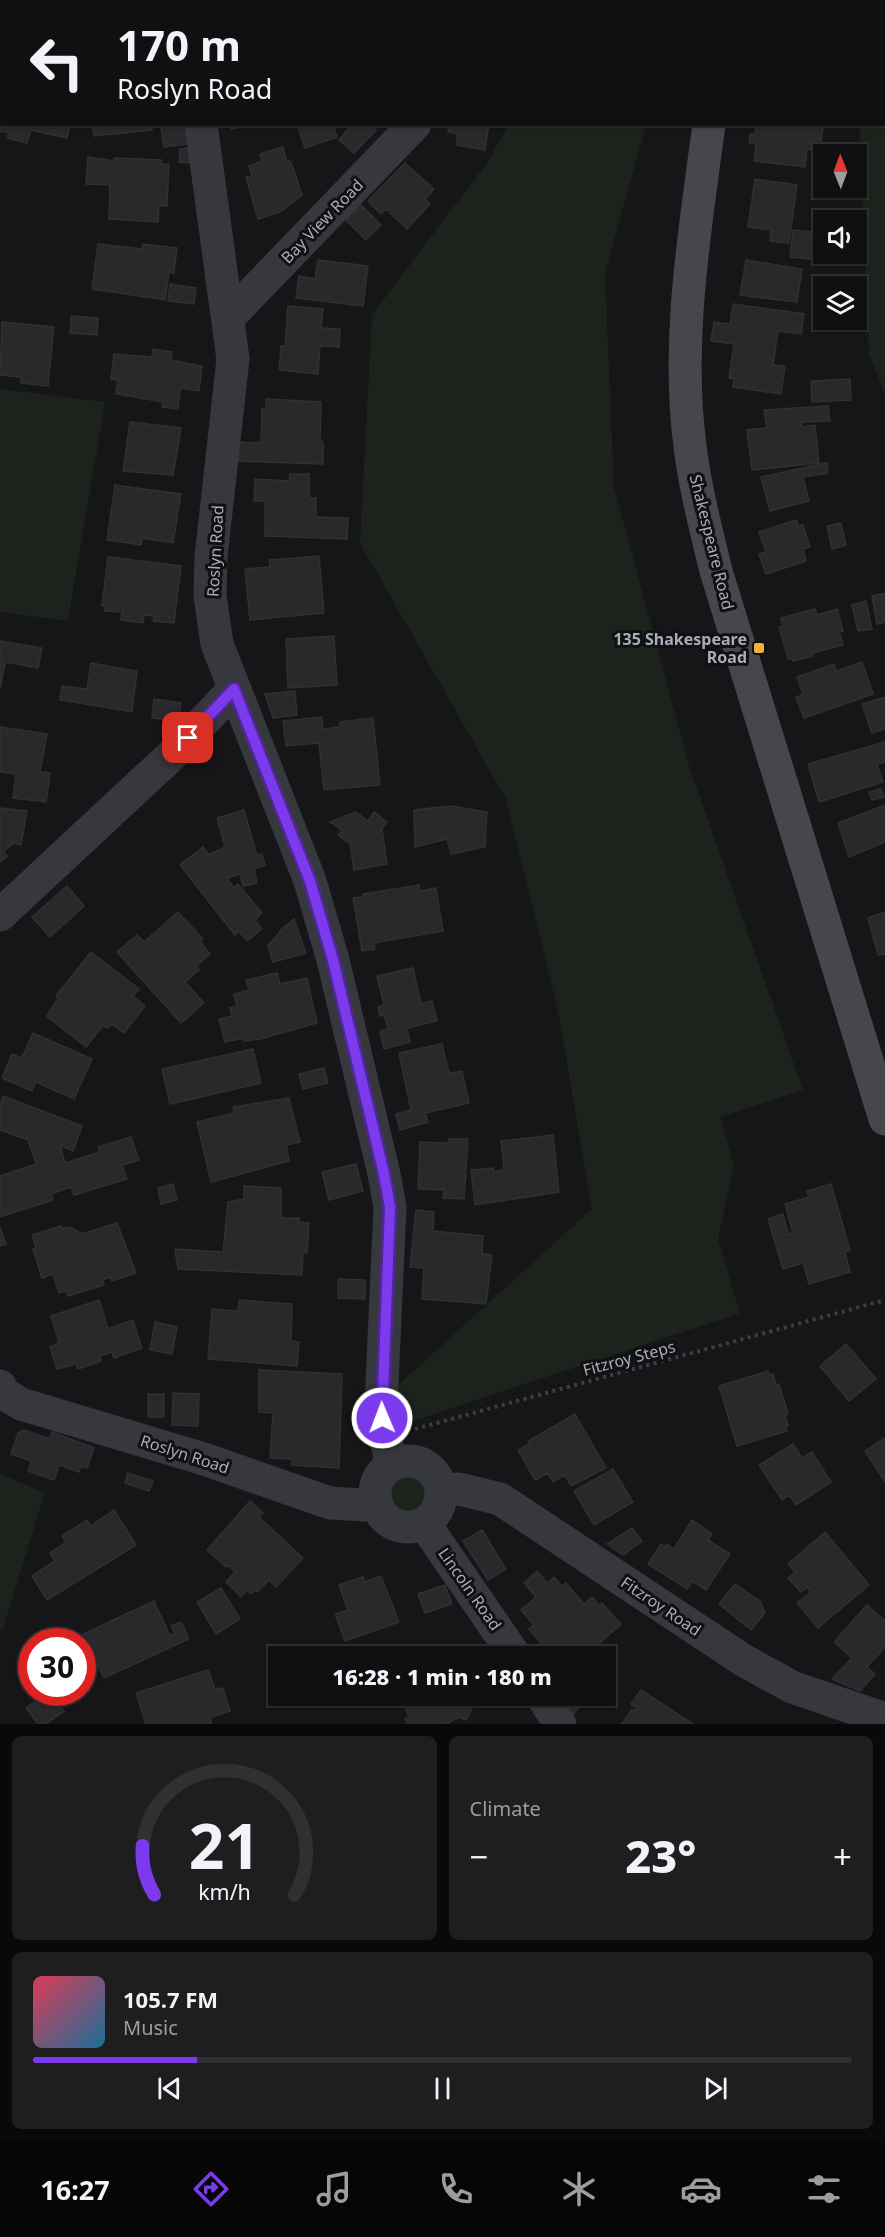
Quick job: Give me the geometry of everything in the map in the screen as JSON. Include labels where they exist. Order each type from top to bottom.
[{"type":"street","name":"Roslyn Road","points":[[201,126],[233,359],[211,557],[210,595],[217,644],[234,689]]},
{"type":"street","name":"Bay View Road","points":[[228,318],[413,126]]},
{"type":"street","name":"Shakespeare Road","points":[[709,126],[686,314],[686,399],[696,491],[716,571],[885,1119]]},
{"type":"street","points":[[0,915],[173,754],[234,689],[310,881],[333,960],[384,1174],[390,1207],[381,1405],[384,1431],[402,1463]]},
{"type":"street","name":"Roslyn Road","points":[[0,1386],[3,1393],[21,1404],[204,1459],[330,1503],[364,1505],[376,1500]]},
{"type":"street","points":[[402,1463],[423,1464],[432,1471],[441,1491],[437,1510],[424,1523],[414,1526],[394,1524],[386,1518],[376,1500],[378,1480],[402,1463]]},
{"type":"street","name":"Fitzroy Road","points":[[441,1491],[459,1489],[500,1500],[743,1660],[792,1688],[885,1719]]},
{"type":"street","name":"Lincoln Road","points":[[424,1523],[508,1646]]},
{"type":"street","points":[[548,1706],[560,1724]]},
{"type":"path","name":"Fitzroy Steps","points":[[402,1463],[409,1431],[885,1300]]},
{"type":"shaded area","points":[[508,126],[646,126],[605,273],[614,487],[689,766],[803,1090],[720,1117],[734,1165],[718,1239],[740,1313],[404,1424],[385,1397],[592,1209],[558,1011],[506,799],[360,543],[372,315],[487,163]]},
{"type":"shaded area","points":[[860,126],[885,126],[885,394],[869,354],[865,264],[867,210],[863,210],[863,198],[867,198],[867,144],[861,144]]},
{"type":"shaded area","points":[[0,389],[105,402],[68,621],[0,612]]},
{"type":"shaded area","points":[[0,1474],[45,1493],[3,1628],[0,1630]]},
{"type":"shaded area","points":[[409,1475],[423,1481],[429,1495],[423,1509],[409,1515],[395,1509],[389,1495],[395,1481]]},
{"type":"building","points":[[0,126],[70,126],[67,138],[31,130],[27,143],[7,138],[9,133],[0,131]]},
{"type":"building","points":[[92,126],[151,126],[152,130],[94,136]]},
{"type":"building","points":[[185,126],[187,144],[164,147],[161,128]]},
{"type":"building","points":[[231,126],[251,126],[231,129]]},
{"type":"building","points":[[298,126],[334,126],[337,137],[305,148]]},
{"type":"building","points":[[350,126],[372,126],[376,130],[354,153],[339,140]]},
{"type":"building","points":[[449,126],[489,126],[485,150],[456,145],[458,134],[448,132]]},
{"type":"building","points":[[757,126],[823,127],[821,144],[813,144],[813,149],[807,149],[805,167],[754,161],[756,143],[749,143],[750,134],[755,134]]},
{"type":"building","points":[[283,147],[286,160],[291,162],[302,195],[280,212],[258,219],[246,177],[252,176],[249,166],[262,161],[260,154]]},
{"type":"building","points":[[191,148],[192,163],[179,162],[180,149]]},
{"type":"building","points":[[88,157],[114,161],[114,158],[161,160],[161,164],[169,164],[167,206],[159,206],[158,222],[109,219],[110,185],[86,184]]},
{"type":"building","points":[[405,163],[434,189],[425,199],[430,204],[407,229],[386,209],[381,214],[368,201]]},
{"type":"building","points":[[755,179],[797,185],[789,243],[770,241],[771,230],[748,227]]},
{"type":"building","points":[[361,205],[381,225],[366,240],[346,220]]},
{"type":"building","points":[[793,230],[813,232],[813,260],[790,257]]},
{"type":"building","points":[[98,244],[142,249],[143,244],[177,248],[174,273],[169,272],[165,300],[92,289]]},
{"type":"building","points":[[318,260],[368,266],[363,306],[296,298],[299,276],[315,279]]},
{"type":"building","points":[[746,260],[802,269],[797,302],[740,295]]},
{"type":"building","points":[[170,284],[196,288],[194,304],[168,301]]},
{"type":"building","points":[[733,304],[804,314],[801,334],[778,331],[773,365],[785,366],[781,394],[733,387],[734,379],[729,378],[734,344],[711,341],[714,322],[730,324]]},
{"type":"building","points":[[288,306],[323,309],[321,328],[340,329],[339,347],[320,346],[318,374],[279,370],[281,346],[285,346]]},
{"type":"building","points":[[71,316],[98,318],[97,335],[70,333]]},
{"type":"building","points":[[2,322],[54,327],[48,386],[21,383],[21,377],[0,375]]},
{"type":"building","points":[[153,349],[172,352],[171,360],[202,366],[199,391],[180,388],[178,409],[162,407],[163,402],[116,394],[118,380],[111,379],[114,354],[152,357]]},
{"type":"building","points":[[850,379],[851,400],[812,402],[811,381]]},
{"type":"building","points":[[266,399],[321,402],[320,441],[323,442],[323,464],[235,461],[238,442],[261,443],[262,409],[266,409]]},
{"type":"building","points":[[828,406],[830,421],[801,422],[802,427],[815,425],[819,463],[752,470],[747,430],[767,428],[764,410]]},
{"type":"building","points":[[130,422],[181,428],[173,475],[123,471]]},
{"type":"building","points":[[827,463],[828,473],[803,477],[809,501],[770,511],[761,477]]},
{"type":"building","points":[[290,474],[309,474],[309,498],[316,498],[316,517],[348,518],[347,539],[265,536],[265,501],[254,501],[255,479],[289,481]]},
{"type":"building","points":[[115,485],[181,494],[173,543],[142,538],[141,545],[107,540]]},
{"type":"building","points":[[797,521],[798,526],[803,525],[810,547],[803,549],[806,561],[766,574],[759,554],[766,552],[759,532]]},
{"type":"building","points":[[841,523],[846,545],[832,549],[827,526]]},
{"type":"building","points":[[319,556],[324,613],[250,620],[245,569],[270,567],[269,560]]},
{"type":"building","points":[[108,557],[181,566],[174,623],[153,621],[154,616],[144,615],[143,623],[121,620],[122,612],[105,611],[106,606],[102,606]]},
{"type":"building","points":[[885,593],[885,622],[877,624],[872,596]]},
{"type":"building","points":[[866,601],[872,629],[858,631],[852,605]]},
{"type":"building","points":[[815,609],[817,615],[837,609],[843,631],[839,632],[843,645],[812,653],[813,656],[793,661],[792,658],[788,659],[779,627],[783,626],[781,618]]},
{"type":"building","points":[[334,636],[337,685],[288,688],[286,639]]},
{"type":"building","points":[[0,641],[42,648],[38,668],[5,662],[0,689]]},
{"type":"building","points":[[862,662],[873,694],[804,718],[796,697],[803,695],[797,677],[834,664],[836,671]]},
{"type":"building","points":[[91,663],[137,671],[132,712],[60,700],[62,686],[87,689]]},
{"type":"building","points":[[295,691],[297,715],[273,718],[265,694]]},
{"type":"building","points":[[885,697],[885,729],[872,733],[862,704]]},
{"type":"building","points":[[154,699],[181,703],[178,721],[152,718]]},
{"type":"building","points":[[322,717],[323,729],[340,727],[340,722],[373,718],[380,785],[324,790],[319,743],[286,746],[283,721]]},
{"type":"building","points":[[0,727],[47,734],[40,772],[50,773],[46,802],[13,798],[16,774],[0,772]]},
{"type":"building","points":[[885,742],[885,762],[877,764],[883,782],[819,802],[808,764]]},
{"type":"building","points":[[881,789],[884,797],[872,800],[869,792]]},
{"type":"building","points":[[885,805],[885,842],[849,857],[838,823]]},
{"type":"building","points":[[451,806],[487,812],[485,847],[451,854],[447,839],[415,847],[414,810]]},
{"type":"building","points":[[0,808],[27,811],[21,845],[14,843],[3,852],[7,856],[0,862]]},
{"type":"building","points":[[244,810],[257,855],[262,854],[265,865],[254,869],[257,883],[243,886],[240,874],[227,878],[234,888],[238,884],[262,913],[255,920],[262,929],[247,941],[239,931],[235,935],[180,865],[203,847],[209,855],[225,847],[217,818]]},
{"type":"building","points":[[356,812],[368,821],[374,812],[387,822],[382,829],[387,864],[354,870],[350,844],[338,835],[342,830],[330,822]]},
{"type":"building","points":[[419,885],[420,891],[436,888],[443,931],[374,943],[375,949],[362,951],[353,898],[363,897],[363,894]]},
{"type":"building","points":[[67,886],[84,906],[50,937],[32,917]]},
{"type":"building","points":[[178,912],[203,939],[200,942],[210,954],[196,966],[199,970],[185,982],[204,1003],[181,1023],[117,952],[137,935],[144,942]]},
{"type":"building","points":[[885,912],[885,954],[878,955],[868,918]]},
{"type":"building","points":[[294,919],[306,953],[273,962],[268,946]]},
{"type":"building","points":[[91,952],[139,989],[133,996],[145,1006],[124,1033],[111,1024],[108,1028],[103,1025],[86,1047],[47,1016],[58,998],[56,996]]},
{"type":"building","points":[[413,968],[421,1004],[432,1001],[437,1021],[407,1028],[410,1042],[384,1049],[380,1031],[388,1029],[384,1015],[380,1016],[378,1007],[384,1005],[377,976]]},
{"type":"building","points":[[277,973],[280,984],[307,978],[317,1023],[260,1039],[244,1041],[244,1038],[225,1042],[219,1019],[232,1016],[230,1008],[237,1006],[234,994],[249,990],[246,980]]},
{"type":"building","points":[[33,1033],[92,1059],[74,1099],[36,1082],[32,1091],[2,1078],[12,1054],[22,1058]]},
{"type":"building","points":[[442,1044],[449,1073],[462,1071],[469,1103],[425,1113],[428,1122],[400,1130],[396,1114],[411,1110],[399,1053]]},
{"type":"building","points":[[253,1049],[261,1083],[170,1104],[162,1069]]},
{"type":"building","points":[[324,1068],[328,1083],[303,1089],[299,1074]]},
{"type":"building","points":[[3,1096],[82,1126],[73,1151],[60,1145],[65,1163],[100,1152],[98,1147],[131,1137],[139,1160],[122,1165],[127,1179],[74,1195],[71,1187],[51,1194],[53,1200],[0,1217],[0,1176],[36,1164],[28,1140],[0,1130],[0,1105]]},
{"type":"building","points":[[289,1098],[300,1142],[286,1145],[289,1161],[211,1182],[197,1122],[234,1113],[233,1107]]},
{"type":"building","points":[[553,1135],[559,1192],[475,1205],[471,1170],[493,1168],[494,1172],[504,1170],[501,1141]]},
{"type":"building","points":[[449,1139],[468,1139],[464,1199],[443,1198],[444,1190],[418,1189],[420,1142],[448,1143]]},
{"type":"building","points":[[356,1164],[363,1191],[329,1200],[322,1172]]},
{"type":"building","points":[[173,1184],[177,1200],[161,1204],[158,1188]]},
{"type":"building","points":[[831,1184],[850,1250],[845,1252],[850,1272],[809,1284],[803,1263],[783,1269],[768,1219],[783,1214],[788,1234],[793,1233],[785,1204],[809,1197],[807,1191]]},
{"type":"building","points":[[244,1186],[281,1188],[281,1218],[299,1218],[299,1222],[309,1223],[307,1253],[303,1253],[302,1275],[178,1269],[175,1249],[223,1252],[228,1202],[244,1199]]},
{"type":"building","points":[[416,1210],[434,1212],[433,1231],[483,1236],[482,1254],[492,1255],[486,1304],[422,1299],[424,1268],[410,1267]]},
{"type":"building","points":[[117,1223],[136,1273],[112,1281],[111,1277],[103,1280],[104,1285],[68,1296],[67,1291],[59,1293],[53,1274],[42,1278],[33,1249],[36,1248],[32,1235],[61,1226],[62,1229],[70,1227],[82,1234]]},
{"type":"building","points":[[0,1227],[6,1244],[0,1246]]},
{"type":"building","points":[[338,1279],[365,1280],[365,1299],[338,1298]]},
{"type":"building","points":[[99,1300],[108,1329],[133,1320],[142,1348],[114,1358],[112,1352],[100,1356],[101,1361],[78,1369],[76,1364],[57,1369],[50,1347],[59,1343],[51,1316]]},
{"type":"building","points":[[239,1300],[292,1304],[291,1341],[299,1342],[297,1366],[208,1359],[212,1309],[238,1311]]},
{"type":"building","points":[[155,1322],[177,1327],[172,1354],[150,1350]]},
{"type":"building","points":[[846,1344],[876,1379],[849,1401],[820,1366]]},
{"type":"building","points":[[259,1370],[342,1374],[339,1468],[292,1465],[292,1459],[270,1458],[273,1413],[259,1412]]},
{"type":"building","points":[[768,1371],[769,1375],[773,1374],[776,1385],[779,1384],[788,1414],[785,1415],[787,1431],[737,1446],[719,1386]]},
{"type":"building","points":[[173,1393],[199,1394],[198,1426],[172,1425]]},
{"type":"building","points":[[148,1394],[164,1394],[164,1417],[148,1417]]},
{"type":"building","points":[[575,1414],[606,1468],[571,1486],[565,1475],[553,1482],[548,1473],[535,1480],[518,1450],[529,1444],[528,1441]]},
{"type":"building","points":[[24,1430],[50,1439],[52,1432],[94,1448],[87,1468],[81,1466],[79,1472],[59,1465],[54,1480],[28,1471],[32,1461],[11,1454],[18,1433]]},
{"type":"building","points":[[885,1438],[885,1482],[865,1451]]},
{"type":"building","points":[[793,1444],[802,1458],[812,1452],[831,1482],[796,1505],[789,1495],[782,1500],[759,1465]]},
{"type":"building","points":[[613,1469],[633,1502],[594,1525],[574,1491]]},
{"type":"building","points":[[128,1473],[153,1481],[149,1491],[125,1483]]},
{"type":"building","points":[[250,1501],[263,1513],[259,1517],[303,1558],[276,1587],[269,1580],[257,1592],[255,1590],[251,1594],[247,1590],[241,1597],[226,1582],[235,1572],[207,1550]]},
{"type":"building","points":[[114,1510],[136,1545],[47,1600],[32,1576],[55,1561],[50,1553],[66,1542],[62,1536],[87,1520],[90,1526]]},
{"type":"building","points":[[692,1520],[712,1534],[708,1540],[730,1554],[706,1590],[692,1581],[687,1589],[648,1564],[661,1544],[665,1547],[667,1544],[674,1549]]},
{"type":"building","points":[[632,1528],[642,1541],[623,1555],[607,1544]]},
{"type":"building","points":[[482,1530],[506,1569],[488,1580],[463,1541]]},
{"type":"building","points":[[825,1532],[869,1585],[818,1628],[797,1603],[811,1592],[807,1587],[801,1592],[788,1578],[795,1572],[788,1564]]},
{"type":"building","points":[[537,1571],[547,1583],[554,1577],[562,1586],[566,1583],[584,1604],[592,1597],[599,1606],[602,1603],[621,1624],[597,1646],[544,1646],[529,1629],[534,1625],[521,1610],[536,1597],[524,1583]]},
{"type":"building","points":[[381,1576],[399,1622],[345,1641],[335,1614],[348,1610],[339,1585],[363,1577],[365,1582]]},
{"type":"building","points":[[735,1584],[760,1601],[765,1613],[751,1630],[719,1604]]},
{"type":"building","points":[[445,1585],[452,1604],[425,1613],[418,1594]]},
{"type":"building","points":[[221,1588],[240,1619],[216,1634],[197,1602]]},
{"type":"building","points":[[154,1601],[170,1636],[175,1634],[171,1626],[181,1622],[189,1639],[104,1678],[96,1661],[96,1628]]},
{"type":"building","points":[[867,1605],[885,1621],[885,1647],[867,1667],[875,1674],[860,1691],[832,1679],[852,1658],[834,1642]]},
{"type":"building","points":[[208,1670],[215,1689],[223,1688],[230,1711],[210,1718],[212,1724],[146,1724],[136,1693]]},
{"type":"building","points":[[641,1690],[693,1724],[622,1724],[632,1709],[635,1711],[637,1708],[631,1704]]},
{"type":"building","points":[[29,1706],[60,1706],[64,1711],[46,1724],[38,1724],[26,1708]]},
{"type":"building","points":[[405,1706],[473,1706],[466,1720],[459,1717],[446,1724],[407,1724],[405,1719],[409,1718]]},
{"type":"building","points":[[568,1706],[580,1706],[573,1714]]},
{"type":"place","name":"135 Shakespeare Road","points":[[759,648]]},
{"type":"route","points":[[188,738],[234,689],[310,881],[333,960],[390,1207],[382,1418]]}]
